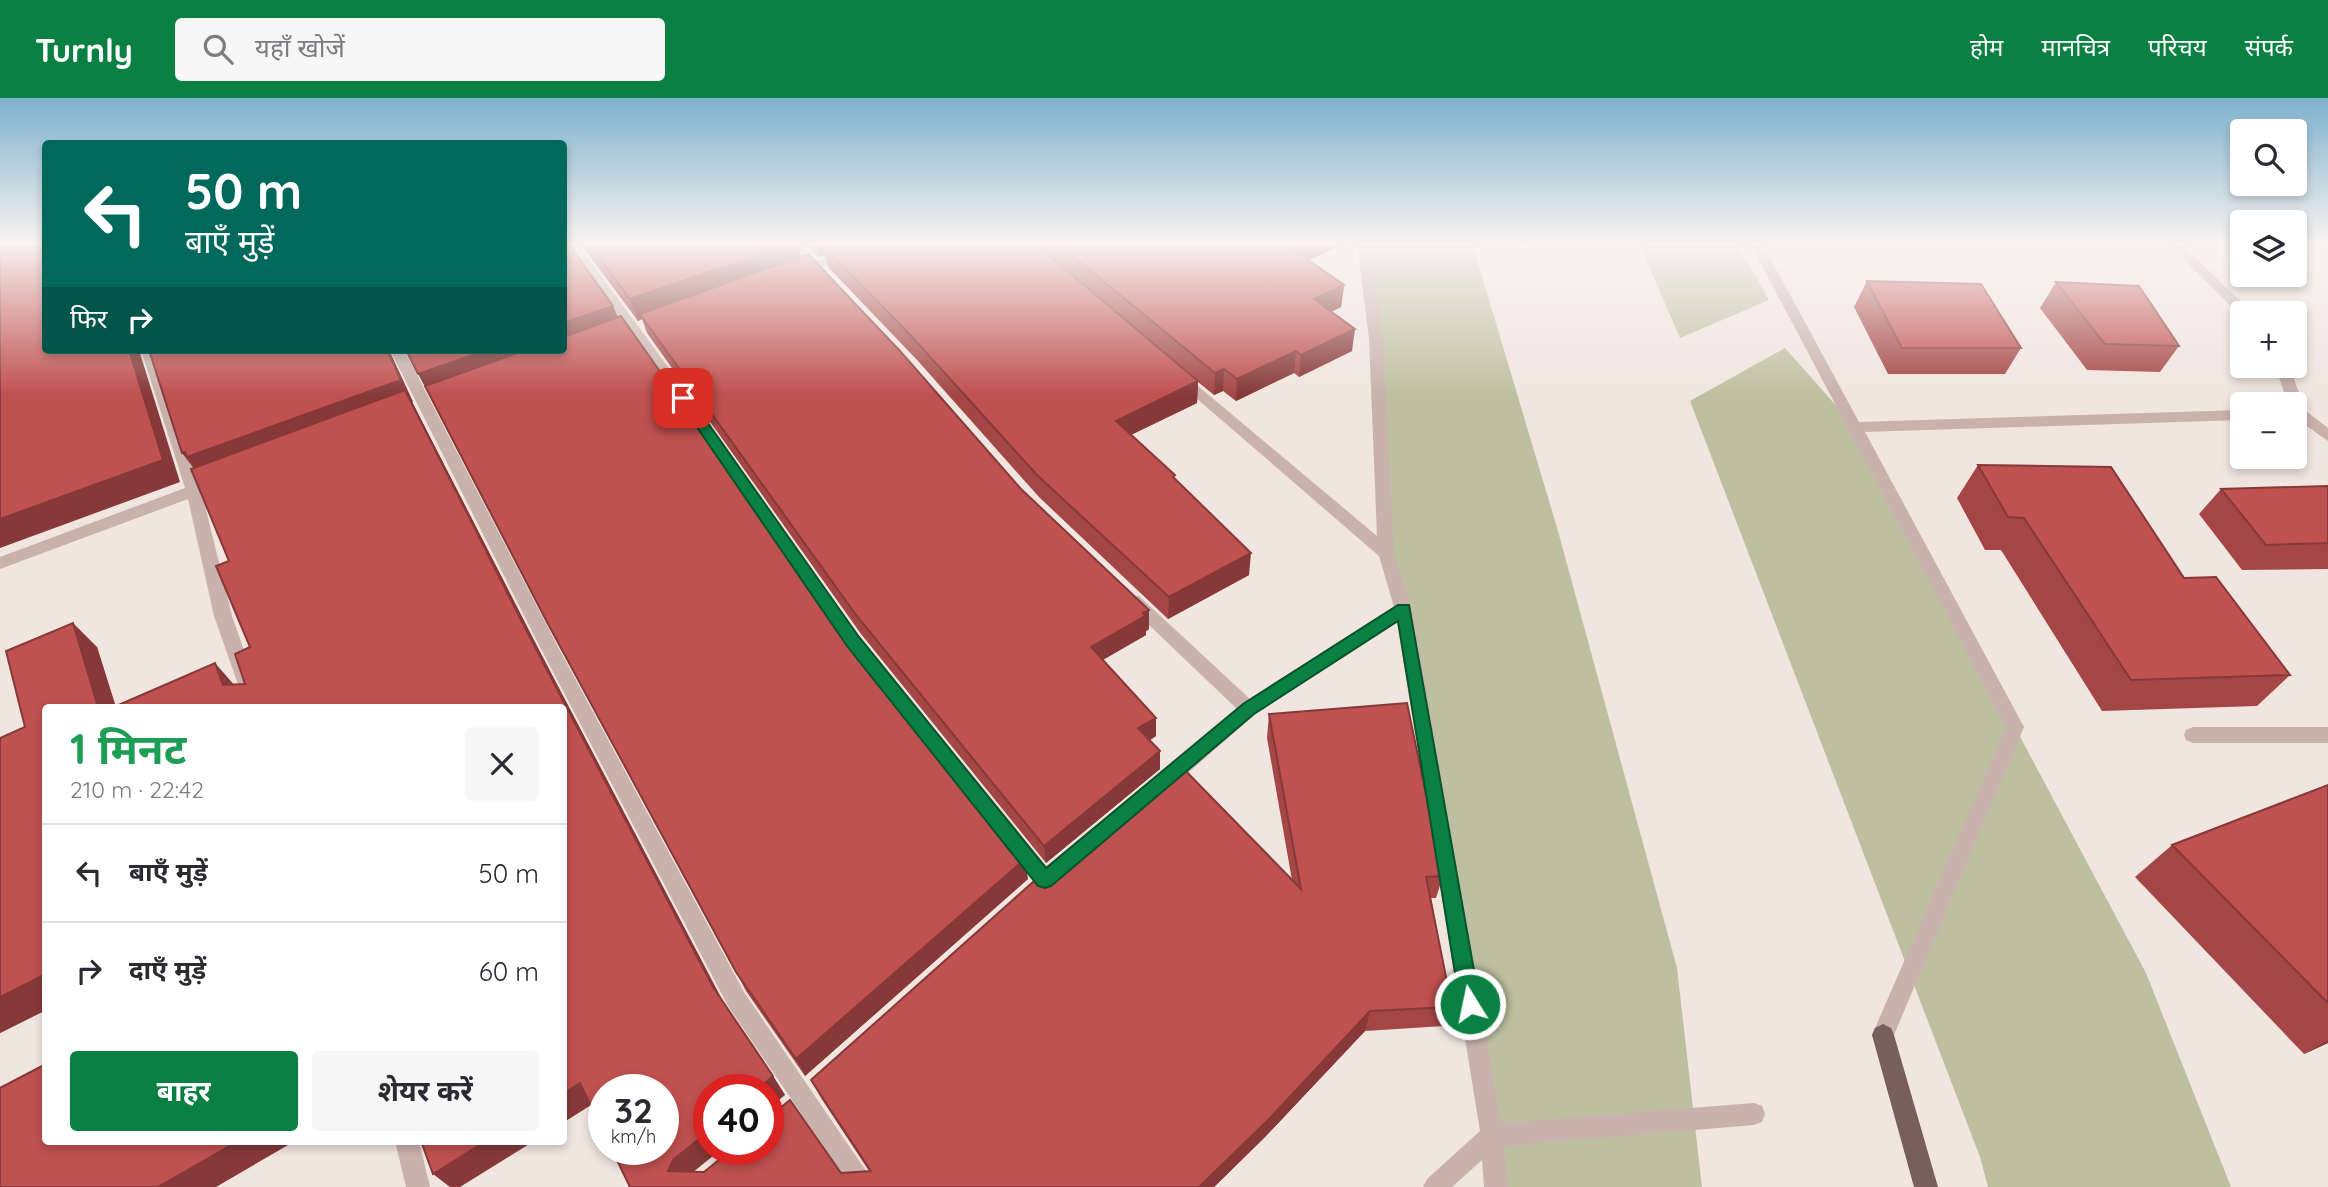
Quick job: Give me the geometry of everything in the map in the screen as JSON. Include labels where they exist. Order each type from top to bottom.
[{"type":"main road","points":[[1883,1035],[1926,1187]]},
{"type":"street","points":[[608,294],[853,641],[1045,880]]},
{"type":"street","points":[[1370,294],[1376,339],[1386,553],[1404,609],[1492,1135],[1496,1187]]},
{"type":"street","points":[[1783,294],[2015,727],[1883,1035]]},
{"type":"street","points":[[149,354],[194,491],[223,616],[255,704]]},
{"type":"street","points":[[399,354],[549,647],[736,999],[865,1187]]},
{"type":"street","points":[[1167,367],[1386,553]]},
{"type":"street","points":[[1855,427],[2230,415]]},
{"type":"street","points":[[2307,420],[2328,436]]},
{"type":"street","points":[[0,563],[233,477]]},
{"type":"street","points":[[1120,587],[1249,709]]},
{"type":"street","points":[[1151,793],[1249,709],[1404,609]]},
{"type":"street","points":[[2193,735],[2328,735]]},
{"type":"street","points":[[1025,898],[1077,854]]},
{"type":"street","points":[[786,1113],[825,1080]]},
{"type":"street","points":[[1435,1187],[1492,1135],[1754,1114]]},
{"type":"street","points":[[408,1145],[418,1187]]},
{"type":"green space","points":[[1367,294],[1487,294],[1558,531],[1677,968],[1702,1187],[1496,1187],[1386,553]]},
{"type":"green space","points":[[1661,294],[1766,294],[1769,300],[1680,338]]},
{"type":"green space","points":[[1785,348],[1855,427],[2146,973],[2231,1187],[1988,1187],[1980,1157],[1690,401]]},
{"type":"building","points":[[0,294],[42,294],[42,354],[130,354],[163,460],[0,519]]},
{"type":"building","points":[[567,294],[604,294],[613,306],[567,322]]},
{"type":"building","points":[[626,294],[645,294],[630,299]]},
{"type":"building","points":[[697,294],[846,294],[900,351],[1021,489],[1149,610],[1143,613],[1145,616],[1091,647],[1156,718],[1138,728],[1160,751],[1044,846],[856,615],[640,314]]},
{"type":"building","points":[[870,294],[1094,294],[1198,381],[1116,421],[1175,475],[1173,477],[1251,553],[1169,597],[1037,475]]},
{"type":"building","points":[[1119,294],[1325,294],[1314,299],[1355,329],[1301,355],[1296,351],[1237,379],[1224,369],[1215,373]]},
{"type":"building","points":[[1874,294],[1987,294],[2021,348],[1902,348]]},
{"type":"building","points":[[2065,294],[2144,294],[2179,346],[2105,344]]},
{"type":"building","points":[[621,316],[838,625],[1025,859],[796,1059],[736,972],[548,624],[425,386],[515,354],[567,354],[567,336]]},
{"type":"building","points":[[150,354],[389,354],[401,380],[187,457],[185,452],[182,453]]},
{"type":"building","points":[[408,354],[476,354],[418,374]]},
{"type":"building","points":[[405,390],[565,704],[121,704],[215,663],[223,685],[245,684],[235,654],[250,647],[216,566],[229,561],[191,469]]},
{"type":"building","points":[[1978,465],[2111,467],[2184,578],[2216,577],[2290,675],[2131,680],[2024,518],[2008,517]]},
{"type":"building","points":[[2328,486],[2328,543],[2266,545],[2221,489]]},
{"type":"building","points":[[73,623],[97,704],[42,704],[42,976],[0,997],[0,738],[25,727],[6,651]]},
{"type":"building","points":[[1407,703],[1443,876],[1426,877],[1452,1007],[1370,1011],[1268,1120],[1199,1187],[630,1187],[619,1165],[671,1165],[668,1171],[704,1172],[713,1165],[784,1165],[784,1105],[790,1100],[841,1173],[871,1171],[811,1080],[1051,866],[1176,761],[1301,889],[1269,714]]},
{"type":"building","points":[[567,708],[713,987],[772,1074],[693,1074],[693,1144],[679,1155],[679,1074],[588,1074],[588,1100],[580,1083],[567,1091]]},
{"type":"building","points":[[2328,785],[2328,1003],[2172,845]]},
{"type":"building","points":[[42,1066],[42,1145],[231,1145],[158,1187],[0,1187],[0,1088]]},
{"type":"building","points":[[422,1145],[480,1145],[433,1174]]},
{"type":"route","points":[[683,398],[853,641],[1045,880],[1249,709],[1404,609],[1470,1004]]}]
